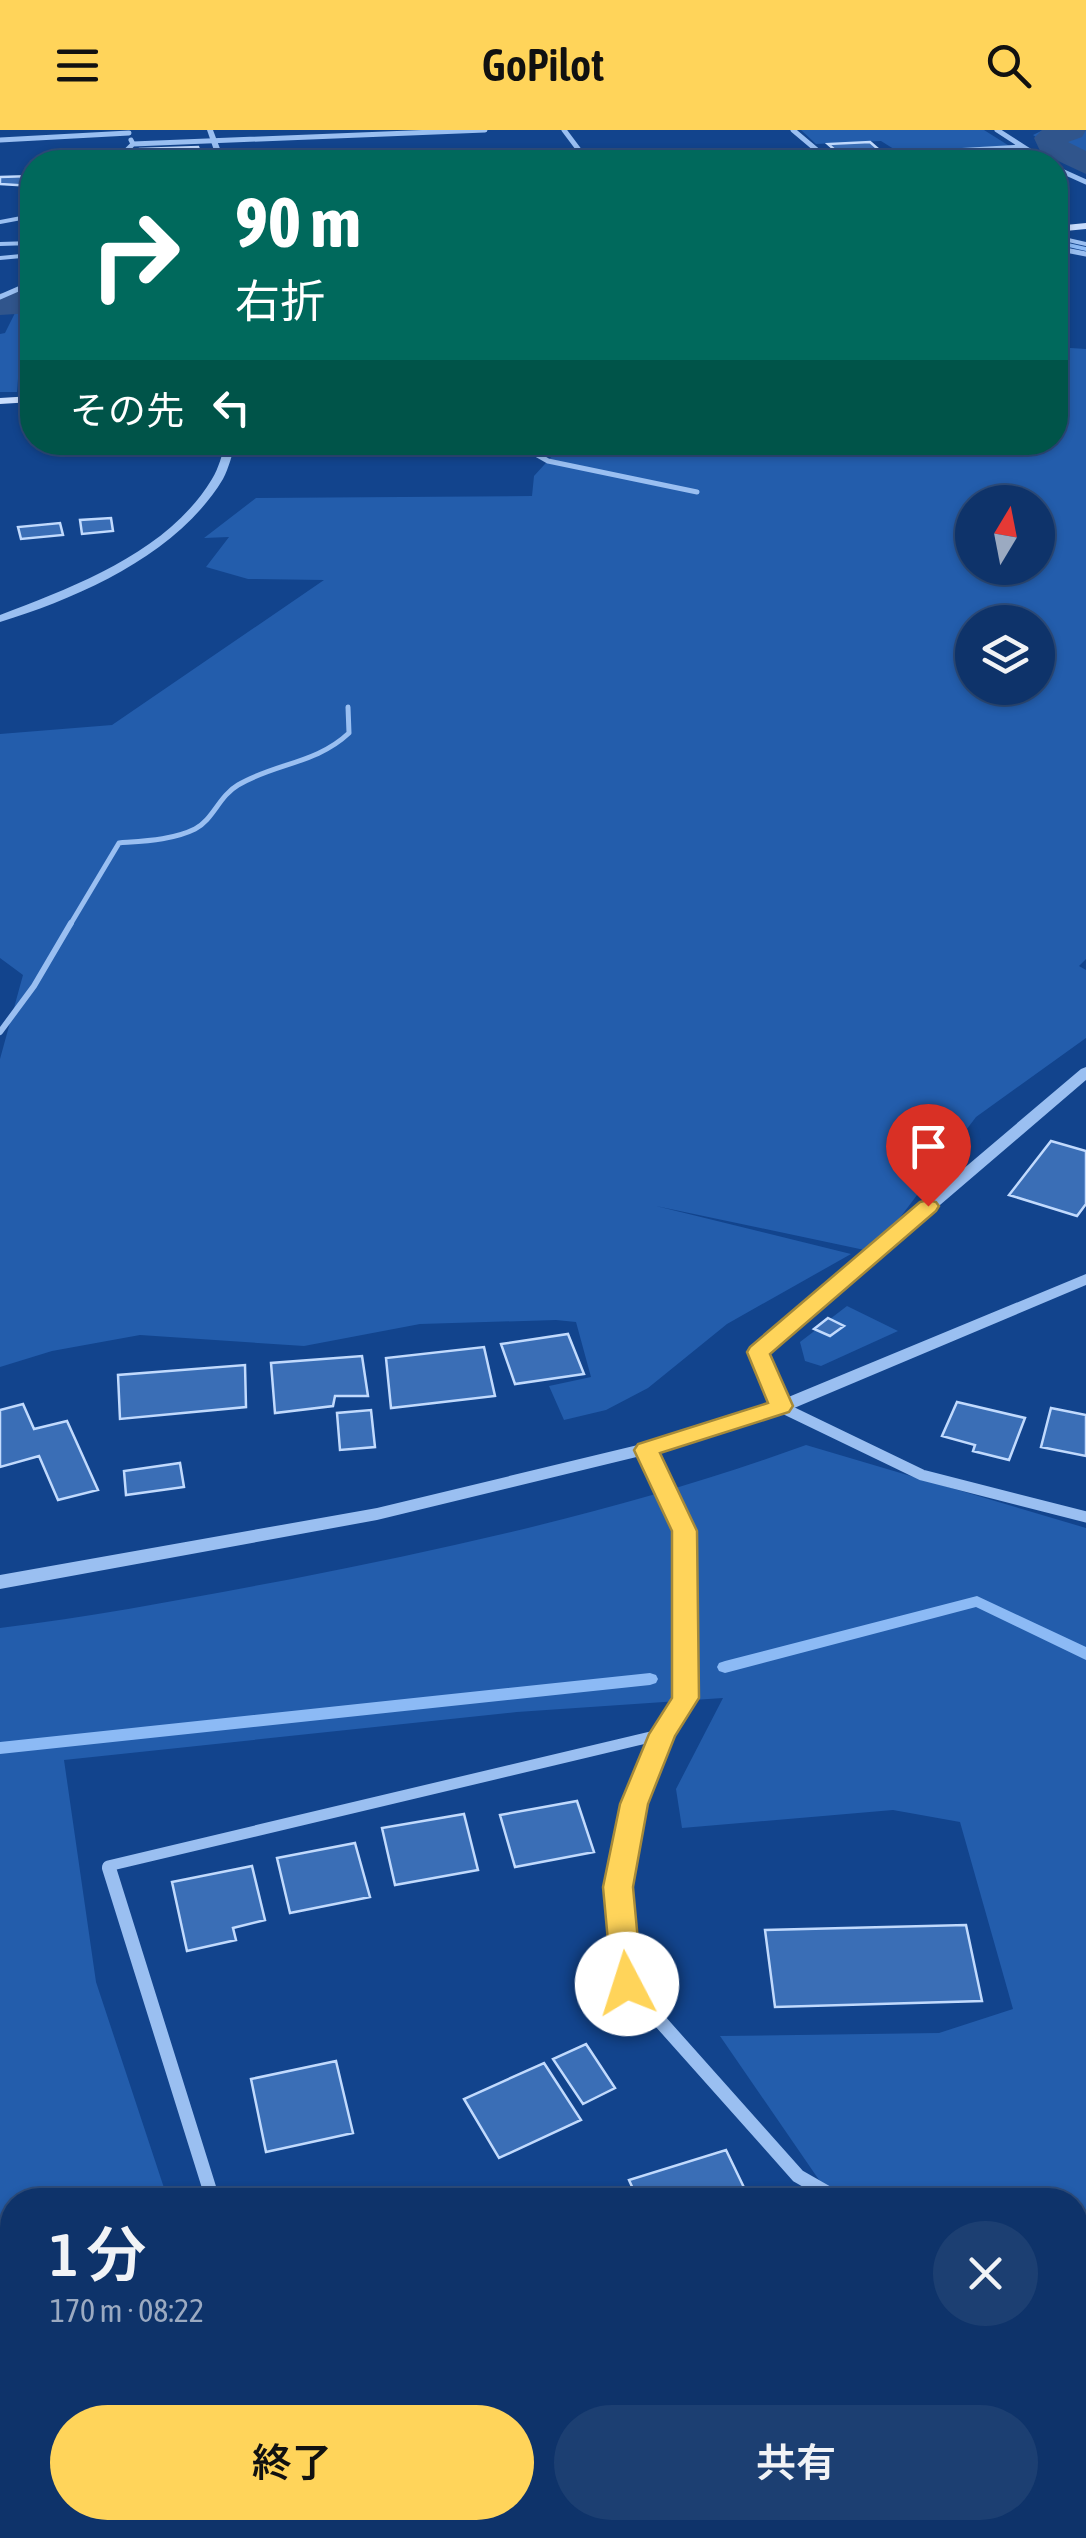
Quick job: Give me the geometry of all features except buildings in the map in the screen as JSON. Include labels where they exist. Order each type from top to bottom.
[{"type":"street","points":[[210,130],[218,150]]},
{"type":"street","points":[[126,150],[132,144],[485,130]]},
{"type":"street","points":[[793,130],[817,150]]},
{"type":"street","points":[[996,130],[1029,150]]},
{"type":"street","points":[[0,140],[128,132],[132,144]]},
{"type":"street","points":[[972,150],[1024,147]]},
{"type":"street","points":[[1069,176],[1086,182]]},
{"type":"street","points":[[0,619],[100,576],[169,533],[212,491],[224,473],[228,455]]},
{"type":"street","points":[[537,455],[548,462],[697,492]]},
{"type":"street","points":[[1086,1072],[758,1352],[781,1406],[922,1475],[1086,1517]]},
{"type":"street","points":[[0,1582],[378,1514],[646,1450],[781,1406],[1086,1279]]},
{"type":"street","points":[[646,1450],[684,1531],[686,1698],[663,1734],[634,1804],[618,1887],[627,1984],[798,2176],[819,2188]]},
{"type":"street","points":[[209,2188],[108,1866],[663,1734]]},
{"type":"lane","points":[[0,1032],[33,994],[68,935],[84,893],[118,843],[162,839],[200,828],[225,794],[257,778],[332,753],[348,733],[348,707]]},
{"type":"shaded area","points":[[801,130],[984,130],[1011,147],[895,150],[881,141],[816,144]]},
{"type":"shaded area","points":[[1043,130],[1086,130],[1086,164],[1068,158],[1068,150],[1054,150],[1033,135]]},
{"type":"shaded area","points":[[20,296],[17,392],[0,392],[0,334],[5,333],[15,313],[0,313],[0,297]]},
{"type":"shaded area","points":[[1068,348],[1086,349],[1086,959],[1079,966],[1086,970],[1086,1038],[976,1117],[874,1252],[656,1206],[851,1254],[727,1324],[648,1388],[606,1410],[564,1420],[549,1386],[591,1377],[576,1322],[556,1320],[420,1324],[304,1346],[140,1335],[52,1351],[0,1367],[0,1059],[23,975],[0,958],[0,734],[112,725],[324,580],[248,579],[206,567],[229,537],[204,538],[256,498],[532,496],[534,476],[553,455],[1068,455]]},
{"type":"shaded area","points":[[847,1306],[898,1331],[821,1366],[805,1361],[800,1342]]},
{"type":"shaded area","points":[[806,1445],[1086,1528],[1086,1652],[1082,1652],[1086,1655],[1086,2188],[825,2188],[720,2036],[939,2033],[1013,2009],[960,1822],[893,1810],[682,1828],[676,1789],[723,1698],[517,1712],[64,1760],[96,1982],[164,2188],[0,2188],[0,1628],[219,1593],[487,1538],[743,1467]]},
{"type":"waterway","points":[[1060,150],[1052,146],[1050,138],[1071,130]]},
{"type":"waterway","points":[[1068,154],[1086,164]]},
{"type":"waterway","points":[[1068,245],[1086,249]]},
{"type":"waterway","points":[[0,304],[20,303]]},
{"type":"waterway","points":[[725,1667],[977,1601],[1086,1654]]},
{"type":"waterway","points":[[0,1748],[650,1679]]},
{"type":"route","points":[[627,1984],[618,1887],[634,1804],[663,1734],[686,1698],[684,1531],[646,1450],[781,1406],[758,1352],[928,1206]]}]
